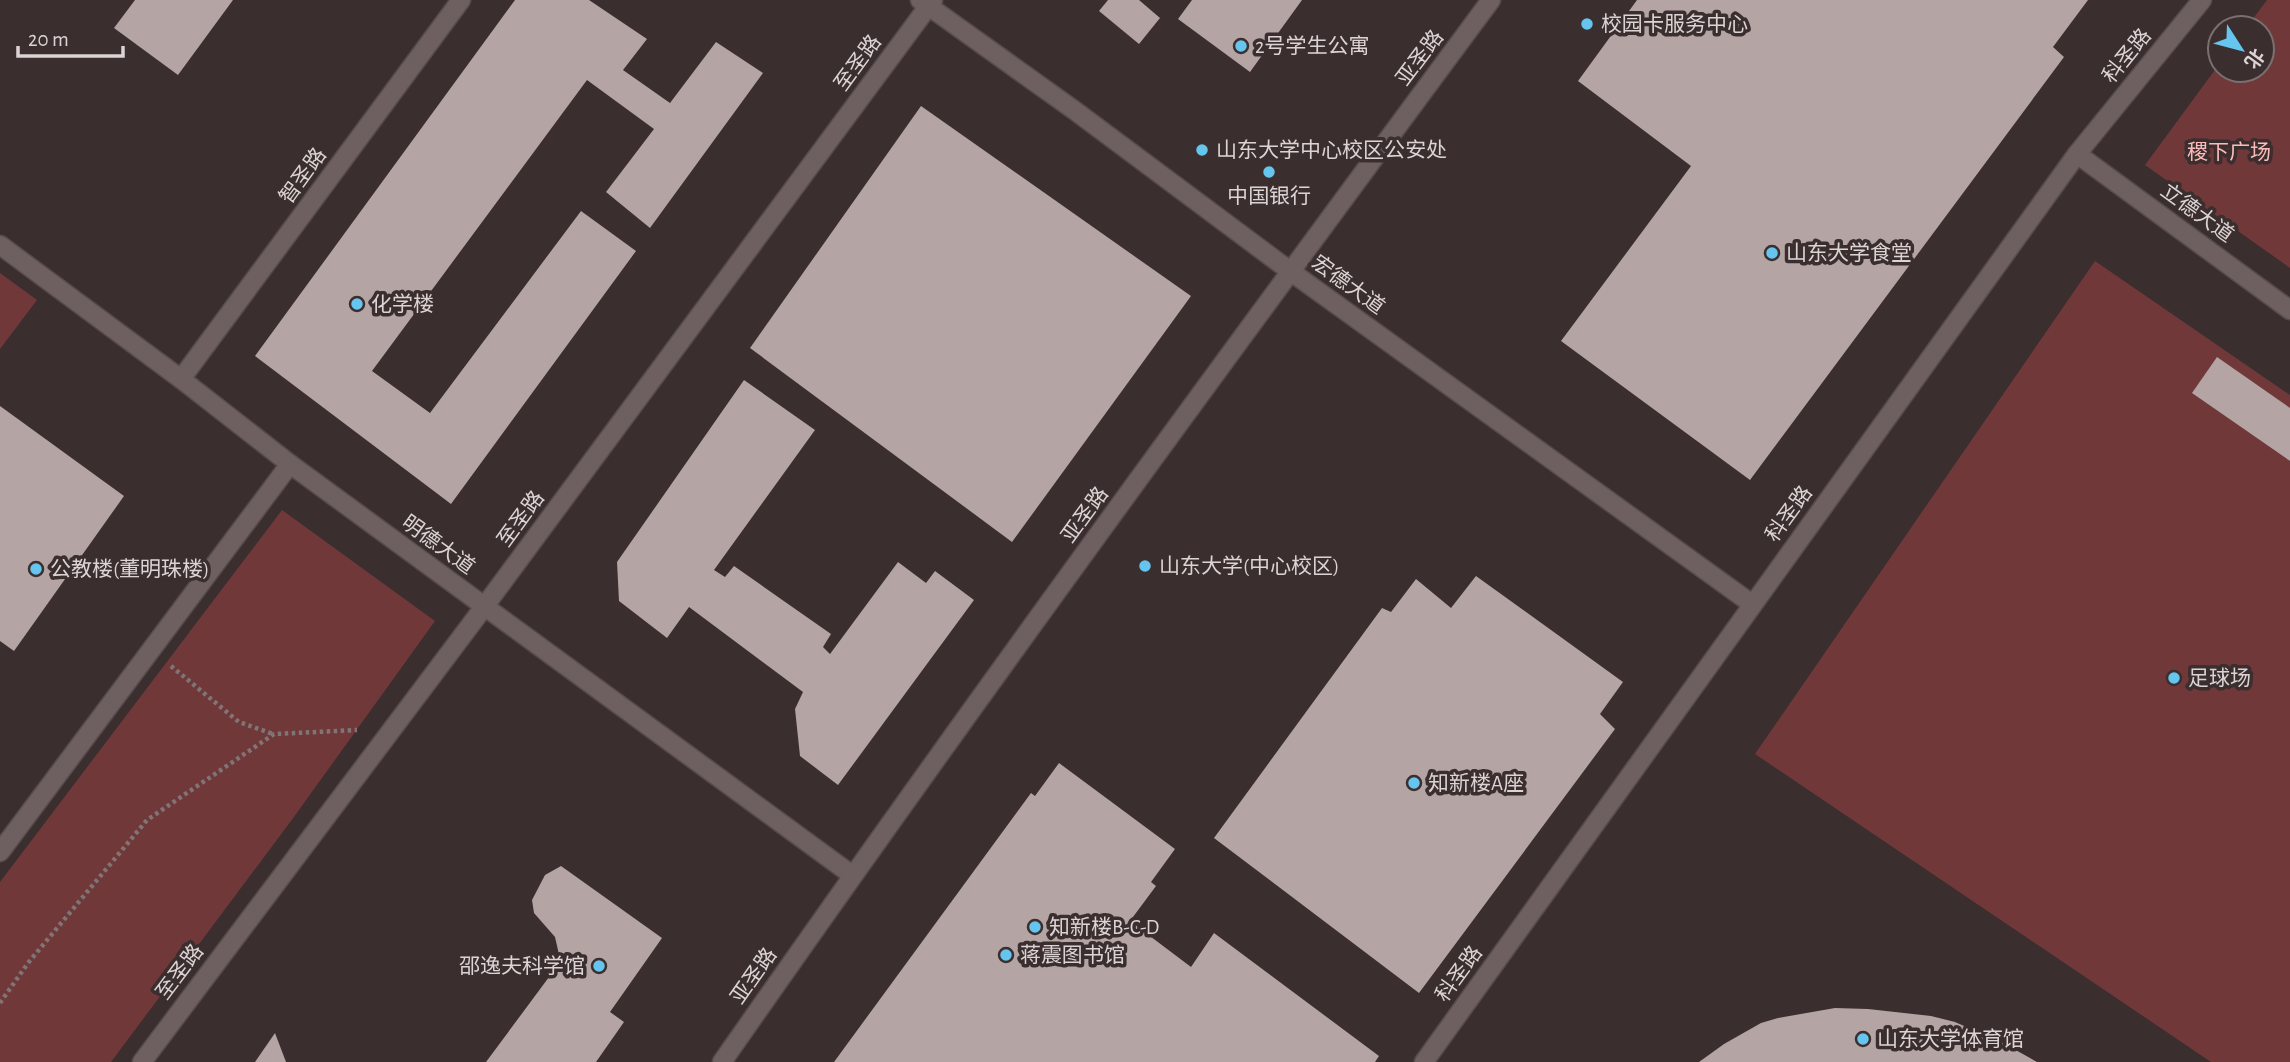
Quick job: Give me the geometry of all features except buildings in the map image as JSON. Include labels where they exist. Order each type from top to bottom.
[{"type":"lane","name":"智圣路","points":[[181,379],[461,0]]},
{"type":"lane","name":"亚圣路","points":[[722,1062],[852,875],[1290,271],[1491,0]]},
{"type":"lane","name":"科圣路","points":[[1424,1062],[2077,154],[2202,0]]},
{"type":"lane","name":"宏德大道","points":[[927,2],[1290,271],[1752,604]]},
{"type":"lane","name":"至圣路","points":[[142,1062],[484,607],[927,2]]},
{"type":"lane","name":"立德大道","points":[[2077,154],[2290,310]]},
{"type":"lane","name":"明德大道","points":[[0,245],[181,379],[290,464],[852,875]]},
{"type":"lane","points":[[0,852],[290,464]]},
{"type":"path","points":[[152,650],[239,722],[274,734],[393,728]]},
{"type":"path","points":[[0,1003],[28,963],[147,820],[274,734]]},
{"type":"green space","name":"稷下广场","points":[[2267,0],[2290,0],[2290,268],[2145,165],[2206,82],[2276,84],[2276,14],[2256,14]]},
{"type":"green space","points":[[2095,261],[2290,395],[2290,1062],[2211,1062],[1755,754]]},
{"type":"green space","points":[[0,273],[37,300],[0,349]]},
{"type":"green space","points":[[282,510],[435,621],[291,821],[111,1062],[0,1062],[0,882]]},
{"type":"place","name":"校园卡服务中心","points":[[1587,24]]},
{"type":"place","name":"2号学生公寓","points":[[1241,46]]},
{"type":"place","name":"山东大学中心校区公安处","points":[[1202,150]]},
{"type":"place","name":"中国银行","points":[[1269,172]]},
{"type":"place","name":"山东大学食堂","points":[[1772,253]]},
{"type":"place","name":"化学楼","points":[[357,304]]},
{"type":"place","name":"山东大学(中心校区)","points":[[1145,566]]},
{"type":"place","name":"公教楼(董明珠楼)","points":[[36,569]]},
{"type":"place","name":"足球场","points":[[2174,678]]},
{"type":"place","name":"知新楼A座","points":[[1414,783]]},
{"type":"place","name":"知新楼B-C-D","points":[[1035,927]]},
{"type":"place","name":"蒋震图书馆","points":[[1006,955]]},
{"type":"place","name":"邵逸夫科学馆","points":[[599,966]]},
{"type":"place","name":"山东大学体育馆","points":[[1863,1039]]}]
